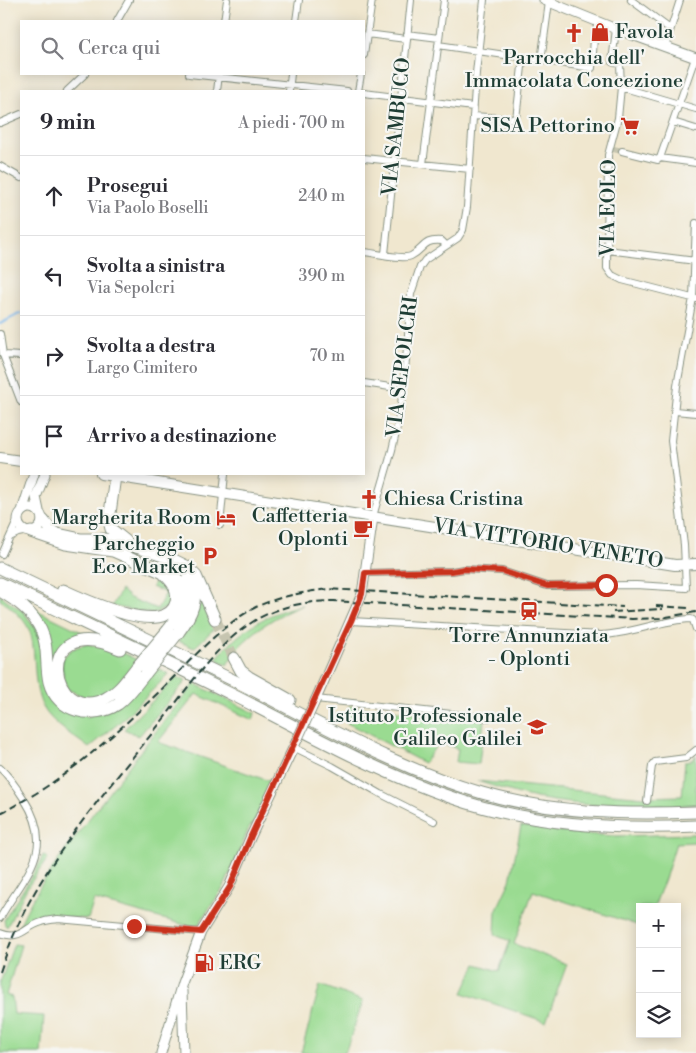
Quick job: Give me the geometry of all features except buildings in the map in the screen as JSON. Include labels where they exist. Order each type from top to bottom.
[{"type":"highway","points":[[116,476],[109,521],[111,529],[115,534],[134,546]]},
{"type":"highway","points":[[41,515],[53,532],[92,540],[111,539],[172,560],[191,570],[200,583],[215,619]]},
{"type":"highway","points":[[29,532],[66,544],[113,551],[180,581],[186,595],[173,632]]},
{"type":"highway","points":[[0,590],[15,600],[34,618],[44,640],[49,683],[58,699],[67,706],[84,712],[103,711],[123,699],[141,671],[173,632],[190,618],[193,610],[195,595],[190,580],[180,568],[156,555]]},
{"type":"highway","points":[[1,562],[83,599],[145,618],[164,616],[174,606],[176,589],[162,572]]},
{"type":"highway","points":[[1,562],[373,750],[411,768],[450,783],[538,806],[635,814],[696,812]]},
{"type":"highway","points":[[0,583],[388,772],[451,798],[505,813],[561,823],[636,827],[696,826]]},
{"type":"highway","points":[[141,671],[110,696],[95,702],[82,702],[73,699],[64,691],[58,676],[59,661],[63,652],[69,646],[84,640],[108,644],[152,662],[186,672]]},
{"type":"highway","points":[[234,658],[242,671],[249,677],[329,720],[373,750]]},
{"type":"main road","points":[[0,458],[20,461]]},
{"type":"main road","name":"VIA VITTORIO VENETO","points":[[108,475],[675,565],[691,564]]},
{"type":"street","points":[[118,20],[129,0]]},
{"type":"street","points":[[224,20],[227,0]]},
{"type":"street","points":[[296,20],[299,0]]},
{"type":"street","points":[[365,49],[372,0]]},
{"type":"street","name":"VIA SAMBUCO","points":[[385,254],[411,0]]},
{"type":"street","points":[[423,164],[444,0]]},
{"type":"street","name":"VIA SEPOLCRI","points":[[161,1053],[182,983],[201,932],[227,893],[251,836],[316,699],[362,594],[373,517],[392,450],[403,389],[411,294],[414,282],[425,260],[458,238],[463,230],[467,207],[473,108],[484,0]]},
{"type":"street","points":[[631,0],[670,29]]},
{"type":"street","points":[[665,47],[680,0]]},
{"type":"street","points":[[541,61],[546,1],[695,58],[660,158]]},
{"type":"street","points":[[438,45],[592,68],[594,38],[598,22]]},
{"type":"street","name":"VIA EOLO","points":[[616,29],[612,62],[620,64],[621,87],[618,118],[612,148],[608,155],[607,268],[612,275],[622,280],[694,299]]},
{"type":"street","points":[[367,34],[439,38]]},
{"type":"street","points":[[473,116],[516,119],[523,58]]},
{"type":"street","points":[[68,90],[84,75]]},
{"type":"street","points":[[204,75],[289,88],[328,90]]},
{"type":"street","points":[[289,88],[291,75]]},
{"type":"street","points":[[358,90],[361,75]]},
{"type":"street","points":[[217,90],[219,76]]},
{"type":"street","points":[[621,87],[696,109]]},
{"type":"street","points":[[365,93],[473,108]]},
{"type":"street","points":[[0,123],[20,114]]},
{"type":"street","points":[[673,122],[696,129]]},
{"type":"street","points":[[622,151],[658,160],[660,158],[696,163]]},
{"type":"street","points":[[365,158],[470,169]]},
{"type":"street","points":[[0,166],[20,177]]},
{"type":"street","points":[[365,573],[452,571],[464,569],[502,571],[547,586],[636,585],[686,588],[691,564],[671,448],[677,386],[694,299],[696,223]]},
{"type":"street","points":[[365,252],[411,256],[428,242],[442,241],[446,245]]},
{"type":"street","points":[[607,250],[695,260]]},
{"type":"street","points":[[0,334],[3,355],[20,399]]},
{"type":"street","points":[[3,355],[20,356]]},
{"type":"street","points":[[365,383],[403,389]]},
{"type":"street","points":[[675,411],[696,413]]},
{"type":"street","points":[[1,562],[34,475]]},
{"type":"street","points":[[10,537],[40,527],[41,515],[36,497],[44,475]]},
{"type":"street","points":[[220,526],[225,475]]},
{"type":"street","points":[[20,515],[30,508],[41,515]]},
{"type":"street","points":[[20,515],[22,528],[29,532]]},
{"type":"street","points":[[351,621],[601,635],[623,633],[691,618],[694,620],[696,629]]},
{"type":"street","points":[[316,699],[488,718]]},
{"type":"street","points":[[293,747],[434,821]]},
{"type":"street","points":[[647,801],[652,766],[655,762],[686,758],[696,750]]},
{"type":"street","points":[[0,768],[16,786],[28,806],[36,822],[39,841],[34,863],[0,918]]},
{"type":"street","points":[[0,933],[16,936],[42,922],[58,920],[201,932]]},
{"type":"street","points":[[182,983],[184,1053]]},
{"type":"green space","points":[[167,582],[174,589],[171,606],[152,614],[112,606],[121,590],[130,598],[157,609],[166,593],[152,587],[154,583]]},
{"type":"green space","points":[[0,595],[24,612],[39,635],[49,691],[88,717],[155,667],[169,674],[120,722],[89,748],[52,719],[43,707],[37,687],[30,632],[18,614],[0,600]]},
{"type":"green space","points":[[200,597],[217,626],[194,648],[178,641],[195,615]]},
{"type":"green space","points":[[303,605],[274,619],[250,636],[235,651],[237,655],[231,658],[227,665],[216,659],[244,631],[255,624],[277,612]]},
{"type":"green space","points":[[28,606],[88,635],[79,637],[63,647],[61,692],[104,704],[100,708],[83,709],[58,693]]},
{"type":"green space","points":[[88,644],[123,653],[137,660],[112,690],[89,699],[67,689],[63,672],[63,660],[70,650]]},
{"type":"green space","points":[[177,677],[186,681],[139,736],[124,729]]},
{"type":"green space","points":[[195,684],[255,713],[253,720],[196,694],[158,742],[272,782],[252,826],[250,825],[224,887],[196,928],[94,900],[88,919],[61,917],[43,919],[26,924],[18,929],[32,900],[59,859],[140,751]]},
{"type":"green space","points":[[349,706],[484,720],[479,764],[456,762],[458,749],[439,742],[424,763],[347,723]]},
{"type":"green space","points":[[696,755],[696,805],[575,804],[529,796],[477,781],[644,797],[682,796],[685,761],[692,760]]},
{"type":"green space","points":[[521,826],[570,833],[616,836],[696,834],[696,842],[676,843],[656,903],[636,903],[636,925],[533,891],[514,944],[567,964],[546,1022],[463,993],[476,964],[499,971],[510,941],[495,935],[496,911],[510,881]]},
{"type":"green space","points":[[43,855],[48,858],[27,888],[7,927],[4,920],[40,863]]},
{"type":"green space","points":[[14,944],[21,945],[6,995],[12,997],[14,1014],[44,1016],[41,1053],[0,1053],[0,983]]},
{"type":"green space","points":[[320,985],[363,1001],[345,1053],[301,1053]]},
{"type":"waterway","points":[[0,324],[20,314]]},
{"type":"tunnel","points":[[613,149],[622,151]]},
{"type":"tunnel","points":[[215,619],[234,658]]},
{"type":"railway","points":[[0,813],[30,797],[84,760],[231,623],[256,607],[283,597],[329,589],[623,607]]},
{"type":"railway","points":[[0,972],[24,912],[53,862],[70,838],[213,656],[238,633],[260,617],[291,606],[312,602],[334,601],[632,619],[660,618],[696,612]]},
{"type":"railway","points":[[656,606],[690,608]]},
{"type":"railway","points":[[613,612],[663,609]]},
{"type":"place","name":"Favola","points":[[600,32]]},
{"type":"place","name":"Parrocchia dell' Immacolata Concezione","points":[[574,33]]},
{"type":"place","name":"SISA Pettorino","points":[[630,126]]},
{"type":"place","name":"Chiesa Cristina","points":[[369,499]]},
{"type":"place","name":"Margherita Room","points":[[226,518]]},
{"type":"place","name":"Caffetteria Oplonti","points":[[363,528]]},
{"type":"place","name":"Parcheggio Eco Market","points":[[210,556]]},
{"type":"place","name":"Torre Annunziata - Oplonti","points":[[529,611]]},
{"type":"place","name":"Istituto Professionale Galileo Galilei","points":[[537,727]]},
{"type":"place","name":"ERG","points":[[204,963]]},
{"type":"route","points":[[134,926],[201,932],[227,893],[251,836],[351,621],[362,594],[365,573],[452,571],[464,569],[502,571],[547,586],[606,585]]}]
